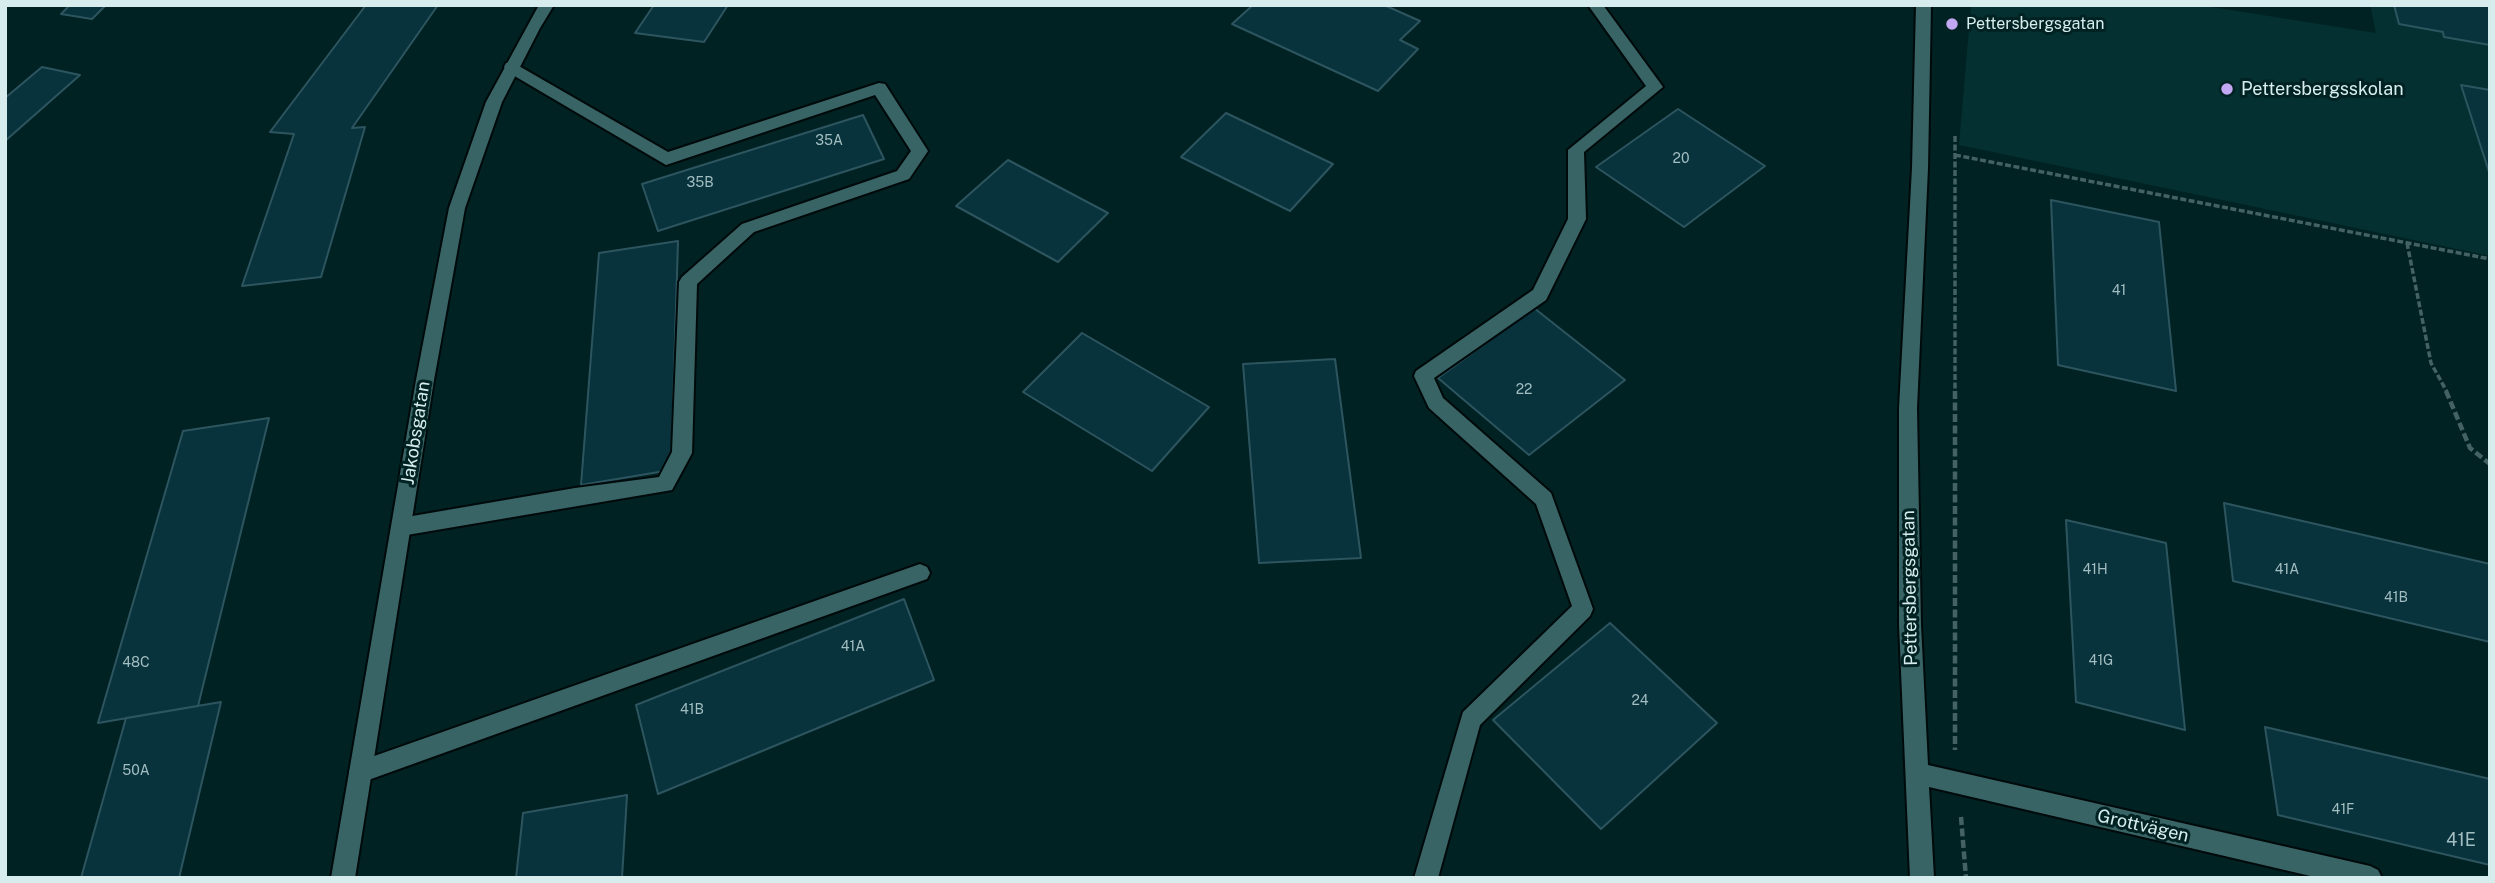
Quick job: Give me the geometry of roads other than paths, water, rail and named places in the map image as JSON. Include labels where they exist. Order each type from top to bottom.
[{"type":"street","name":"Jakobsgatan","points":[[343,878],[457,208],[494,102],[547,5]]},
{"type":"street","points":[[1426,878],[1471,719],[1583,609],[1544,499],[1436,402],[1423,376],[1540,295],[1577,219],[1576,150],[1656,87],[1595,5]]},
{"type":"street","name":"Pettersbergsgatan","points":[[1922,878],[1910,625],[1908,408],[1920,169],[1924,5]]},
{"type":"street","points":[[401,527],[575,496],[665,484],[682,453],[688,282],[748,228],[903,175],[920,151],[879,88],[667,159],[512,67]]},
{"type":"street","points":[[360,772],[920,573]]},
{"type":"street","name":"Grottvägen","points":[[1916,773],[2370,878]]},
{"type":"place","name":"Pettersbergsgatan","points":[[1952,24]]},
{"type":"place","name":"Pettersbergsskolan","points":[[2227,89]]}]
